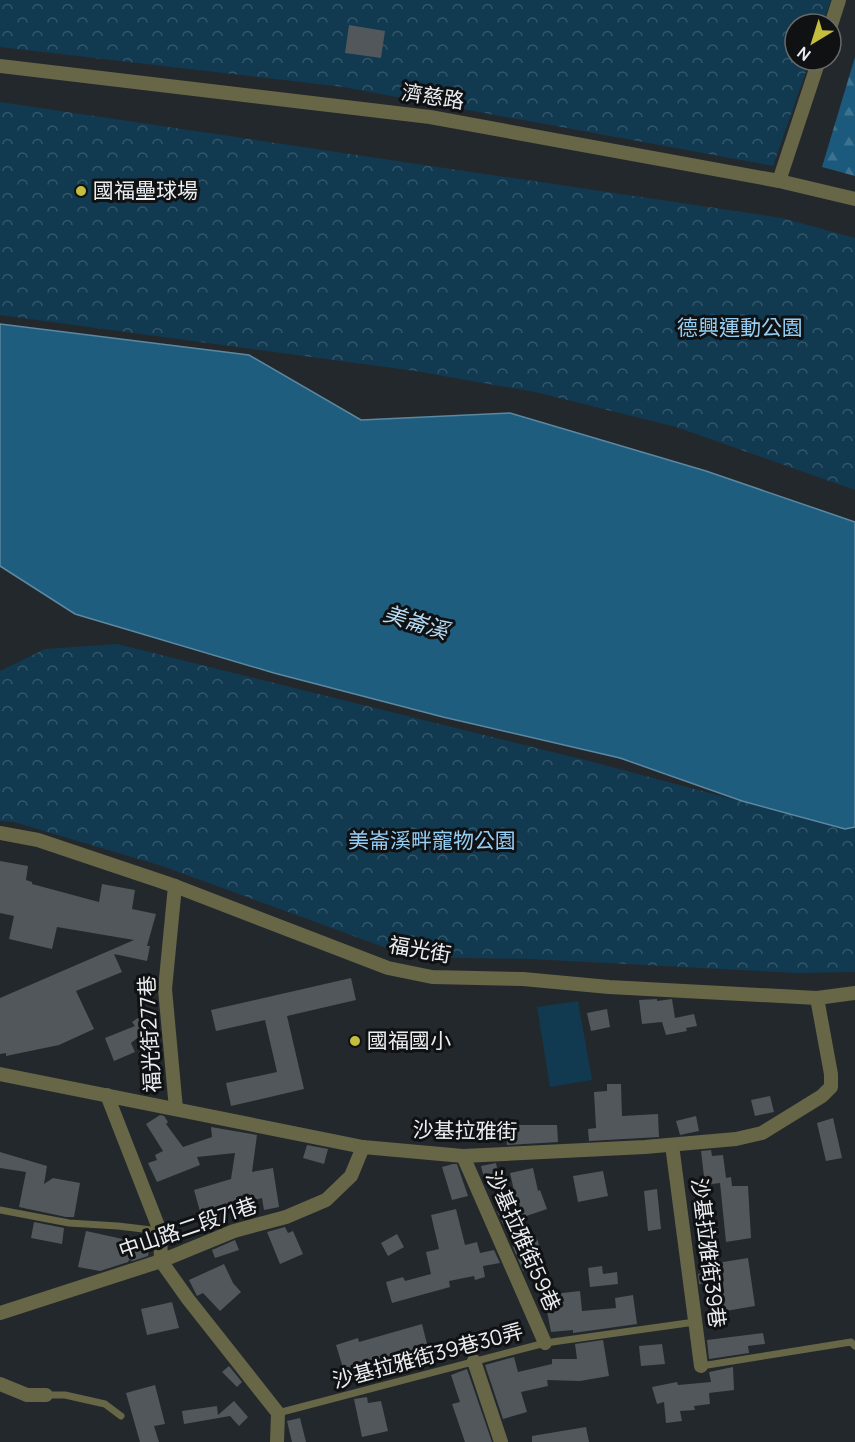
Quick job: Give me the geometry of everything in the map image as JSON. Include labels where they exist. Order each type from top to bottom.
[{"type":"street","name":"濟慈路","points":[[0,66],[430,117],[780,181],[855,199]]},
{"type":"street","points":[[780,181],[815,72]]},
{"type":"street","name":"福光街","points":[[0,833],[38,840],[174,886],[388,968],[432,977],[523,980],[817,998],[855,993]]},
{"type":"street","name":"福光街277巷","points":[[174,886],[165,989],[176,1109]]},
{"type":"street","name":"沙基拉雅街","points":[[0,1074],[363,1147],[462,1156],[672,1145],[736,1139],[762,1133],[822,1096],[831,1087],[831,1074],[817,998]]},
{"type":"street","points":[[107,1095],[160,1232],[161,1261],[278,1413],[277,1442]]},
{"type":"street","name":"沙基拉雅街39巷","points":[[672,1145],[701,1366]]},
{"type":"street","name":"中山路二段71巷","points":[[0,1314],[161,1261],[234,1231],[286,1217],[326,1200],[351,1176],[363,1147]]},
{"type":"street","name":"沙基拉雅街59巷","points":[[462,1156],[545,1343]]},
{"type":"street","points":[[474,1361],[501,1442]]},
{"type":"street","points":[[0,1384],[27,1395],[46,1395]]},
{"type":"lane","points":[[0,1209],[69,1223],[118,1226],[160,1232]]},
{"type":"lane","name":"沙基拉雅街39巷30弄","points":[[278,1413],[545,1343],[695,1322]]},
{"type":"lane","points":[[701,1366],[850,1342],[855,1346]]},
{"type":"lane","points":[[46,1395],[65,1395],[105,1404],[121,1416]]},
{"type":"green space","points":[[0,0],[831,0],[826,12],[783,12],[783,72],[806,72],[773,166],[343,87],[0,47]]},
{"type":"green space","points":[[855,57],[855,176],[822,167]]},
{"type":"green space","name":"德興運動公園","points":[[0,102],[782,218],[855,238],[855,490],[676,427],[535,392],[415,371],[0,315]]},
{"type":"green space","name":"美崙溪畔寵物公園","points":[[117,644],[589,761],[834,826],[855,828],[855,972],[796,973],[531,959],[411,957],[162,866],[14,822],[0,821],[0,671],[45,649]]},
{"type":"green space","points":[[578,1001],[592,1080],[550,1087],[537,1007]]},
{"type":"water","name":"美崙溪","points":[[0,324],[249,355],[361,420],[510,413],[706,471],[855,522],[855,827],[845,829],[742,801],[620,758],[443,717],[274,673],[75,614],[0,566]]},
{"type":"building","points":[[349,25],[385,31],[381,58],[345,53]]},
{"type":"building","points":[[0,861],[28,866],[26,880],[32,884],[99,902],[102,884],[135,890],[132,909],[156,914],[147,946],[150,946],[147,961],[114,954],[122,972],[76,991],[94,1029],[59,1045],[6,1056],[6,1053],[0,1054],[0,998],[134,940],[57,927],[52,949],[9,939],[14,916],[0,913]]},
{"type":"building","points":[[351,978],[356,1000],[287,1016],[304,1089],[231,1106],[226,1083],[277,1072],[265,1020],[216,1031],[211,1010]]},
{"type":"building","points":[[657,999],[657,1001],[672,999],[675,1018],[694,1014],[697,1026],[686,1028],[687,1031],[666,1035],[662,1022],[642,1024],[639,1000]]},
{"type":"building","points":[[607,1009],[610,1027],[591,1031],[587,1013]]},
{"type":"building","points":[[142,1015],[147,1021],[158,1016],[159,1021],[131,1043],[135,1052],[114,1061],[105,1038],[135,1026],[132,1022]]},
{"type":"building","points":[[607,1084],[621,1084],[622,1116],[658,1114],[659,1137],[589,1141],[588,1129],[596,1128],[594,1092],[607,1091]]},
{"type":"building","points":[[770,1096],[774,1112],[755,1116],[751,1100]]},
{"type":"building","points":[[160,1115],[164,1116],[168,1122],[166,1124],[183,1147],[212,1137],[211,1127],[257,1135],[252,1172],[273,1168],[279,1207],[264,1210],[262,1198],[201,1215],[194,1190],[231,1179],[235,1153],[197,1157],[200,1165],[157,1182],[148,1163],[157,1160],[155,1155],[163,1151],[146,1124]]},
{"type":"building","points":[[696,1116],[699,1131],[680,1135],[676,1121]]},
{"type":"building","points":[[833,1118],[842,1158],[826,1161],[817,1123]]},
{"type":"building","points":[[557,1125],[558,1142],[507,1145],[506,1133],[477,1139],[474,1126]]},
{"type":"building","points":[[307,1145],[328,1149],[324,1164],[303,1158]]},
{"type":"building","points":[[711,1150],[712,1156],[723,1155],[726,1178],[731,1177],[732,1186],[748,1186],[751,1238],[726,1242],[720,1183],[705,1185],[701,1151]]},
{"type":"building","points":[[0,1152],[47,1166],[44,1184],[53,1178],[80,1183],[74,1217],[19,1207],[26,1172],[0,1168]]},
{"type":"building","points":[[496,1163],[500,1183],[486,1186],[481,1166]]},
{"type":"building","points":[[457,1164],[468,1196],[452,1200],[442,1167]]},
{"type":"building","points":[[533,1168],[538,1191],[540,1190],[547,1209],[503,1224],[497,1211],[517,1204],[510,1173]]},
{"type":"building","points":[[603,1171],[608,1196],[578,1202],[573,1176]]},
{"type":"building","points":[[657,1189],[661,1229],[648,1231],[644,1191]]},
{"type":"building","points":[[456,1209],[465,1245],[477,1242],[480,1253],[494,1250],[500,1263],[483,1266],[485,1277],[475,1280],[474,1276],[449,1281],[450,1287],[392,1303],[386,1282],[403,1277],[405,1281],[431,1274],[426,1252],[439,1249],[431,1215]]},
{"type":"building","points":[[34,1222],[64,1228],[62,1244],[31,1238]]},
{"type":"building","points":[[285,1227],[288,1233],[293,1231],[303,1254],[280,1264],[267,1232]]},
{"type":"building","points":[[86,1231],[150,1245],[148,1256],[133,1261],[129,1260],[100,1271],[78,1267]]},
{"type":"building","points":[[397,1234],[404,1247],[388,1256],[381,1243]]},
{"type":"building","points":[[537,1238],[544,1264],[523,1271],[512,1245]]},
{"type":"building","points":[[235,1240],[239,1250],[215,1258],[212,1250]]},
{"type":"building","points":[[748,1258],[755,1306],[714,1313],[707,1283],[699,1284],[698,1274],[705,1273],[704,1265]]},
{"type":"building","points":[[224,1264],[233,1283],[241,1292],[220,1311],[203,1293],[197,1296],[189,1280]]},
{"type":"building","points":[[602,1266],[603,1274],[617,1272],[618,1284],[590,1287],[588,1268]]},
{"type":"building","points":[[580,1291],[582,1311],[616,1308],[615,1298],[633,1295],[637,1324],[573,1333],[573,1330],[551,1332],[544,1295]]},
{"type":"building","points":[[172,1302],[179,1328],[147,1335],[141,1309]]},
{"type":"building","points":[[422,1324],[432,1364],[377,1378],[376,1372],[347,1381],[336,1345],[358,1338],[359,1342]]},
{"type":"building","points":[[763,1333],[765,1344],[748,1346],[749,1353],[709,1359],[707,1340]]},
{"type":"building","points":[[603,1340],[609,1376],[580,1381],[547,1380],[548,1386],[521,1392],[527,1412],[503,1419],[485,1365],[514,1357],[518,1372],[552,1364],[552,1359],[577,1359],[575,1344]]},
{"type":"building","points":[[662,1344],[665,1364],[641,1366],[639,1346]]},
{"type":"building","points":[[229,1366],[242,1382],[237,1387],[222,1372]]},
{"type":"building","points":[[733,1367],[734,1390],[709,1393],[710,1404],[694,1406],[695,1410],[680,1411],[682,1421],[666,1423],[664,1402],[657,1404],[652,1387],[677,1382],[678,1385],[711,1382],[709,1372]]},
{"type":"building","points":[[467,1369],[492,1442],[465,1442],[452,1404],[460,1402],[451,1375]]},
{"type":"building","points":[[155,1385],[165,1424],[154,1426],[159,1442],[140,1442],[126,1393]]},
{"type":"building","points":[[367,1397],[368,1403],[381,1401],[388,1431],[362,1437],[354,1399]]},
{"type":"building","points":[[234,1401],[248,1417],[239,1426],[230,1416],[184,1424],[182,1411],[217,1406],[218,1415]]},
{"type":"building","points":[[300,1418],[306,1442],[292,1442],[287,1421]]},
{"type":"building","points":[[586,1427],[589,1442],[532,1442],[532,1436]]},
{"type":"place","name":"國福壘球場","points":[[81,191]]},
{"type":"place","name":"國福國小","points":[[355,1041]]}]
